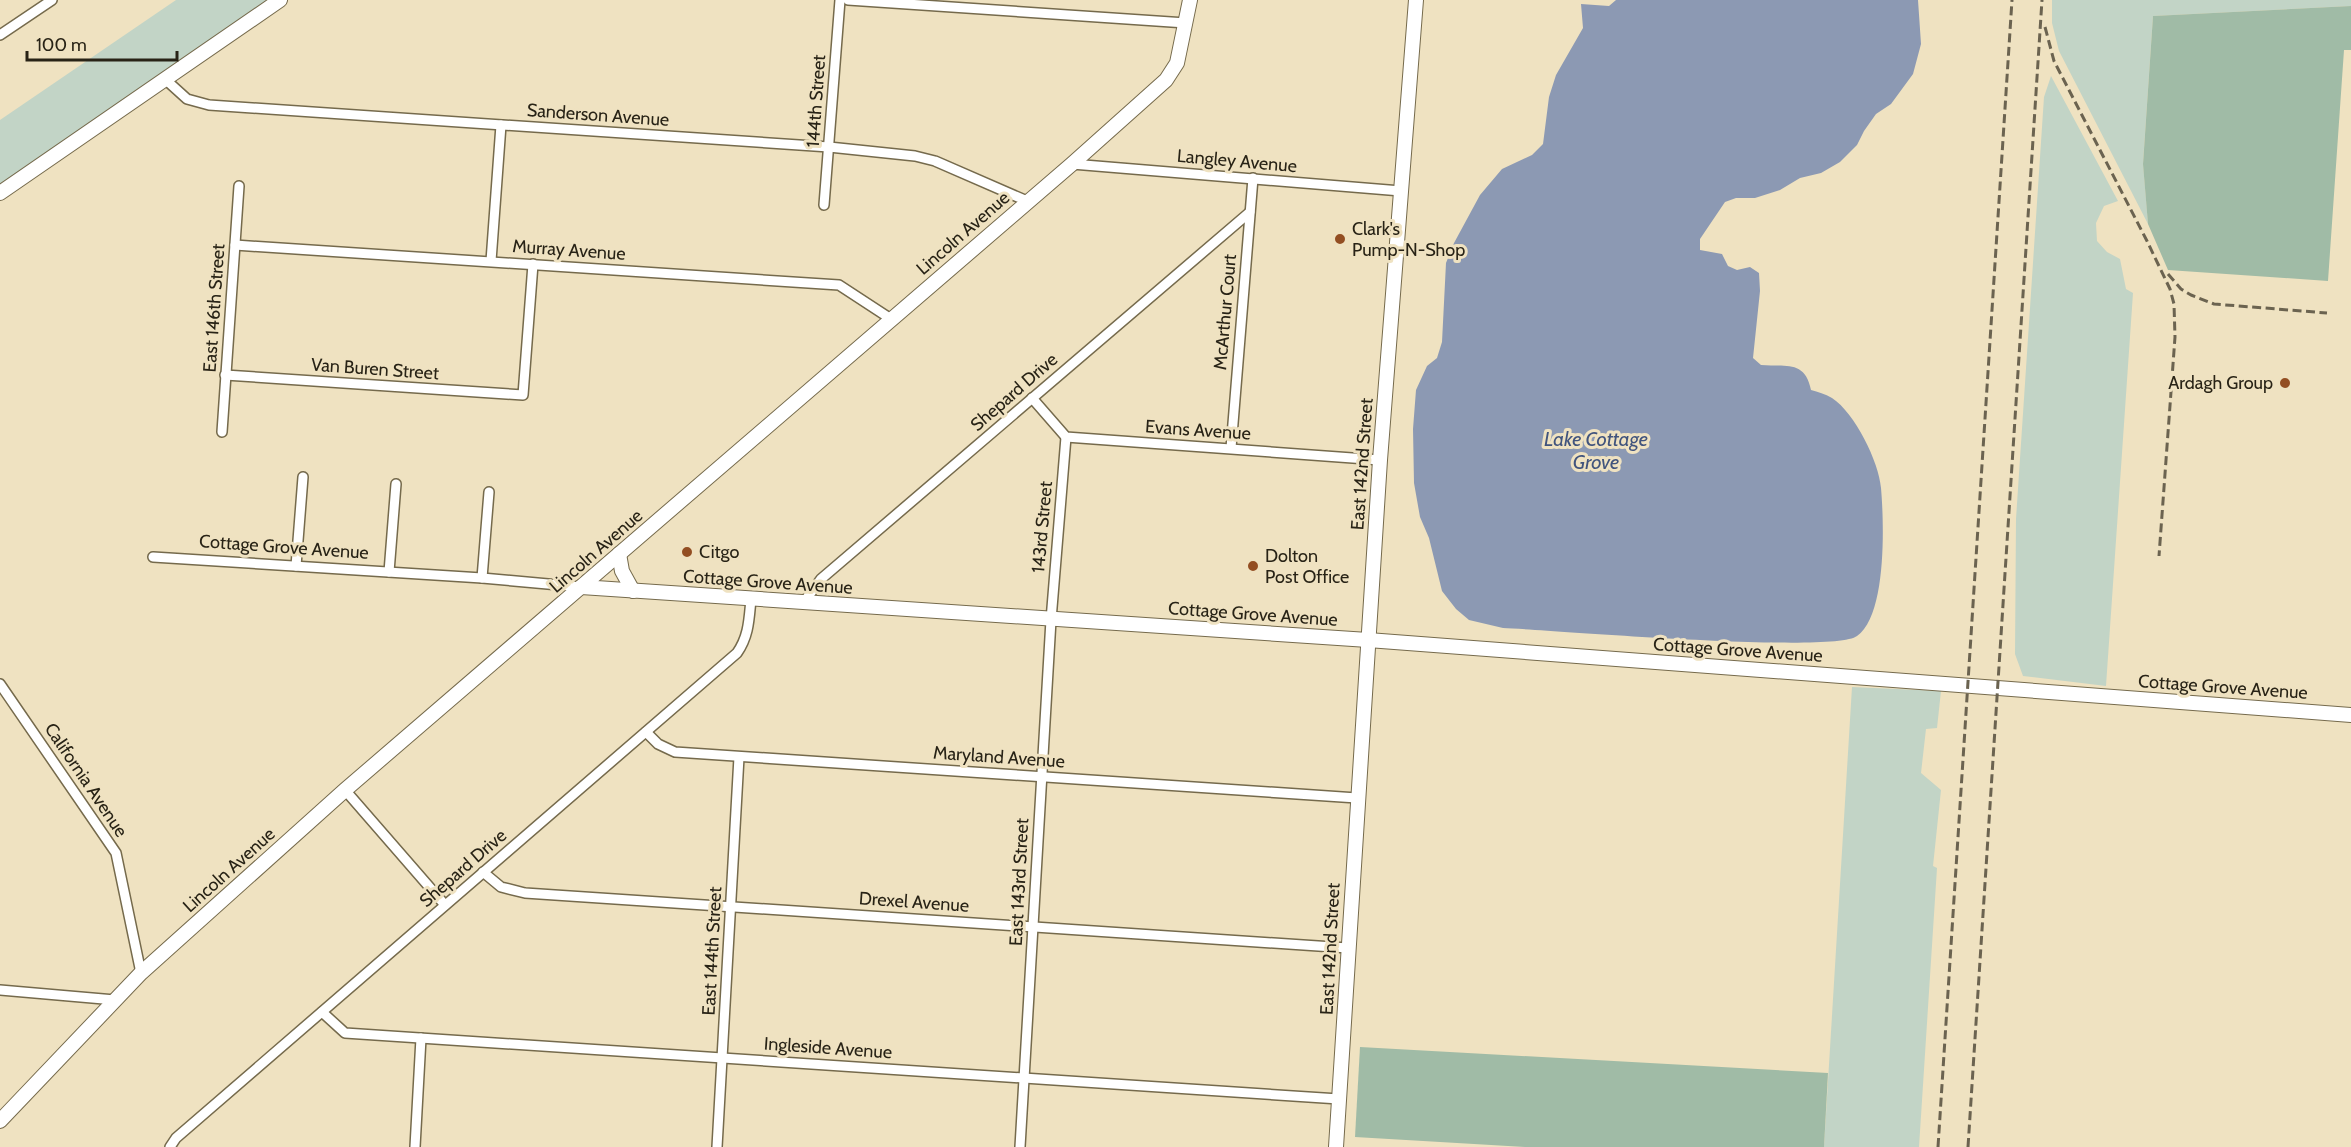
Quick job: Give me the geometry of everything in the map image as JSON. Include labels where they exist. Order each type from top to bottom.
[{"type":"street","points":[[0,35],[52,0]]},
{"type":"street","points":[[0,193],[280,0]]},
{"type":"street","name":"144th Street","points":[[824,205],[840,0]]},
{"type":"street","points":[[848,0],[1186,23]]},
{"type":"street","name":"Lincoln Avenue","points":[[0,1121],[141,973],[345,790],[1152,93],[1173,72],[1180,53],[1190,0]]},
{"type":"street","name":"East 142nd Street","points":[[1336,1147],[1380,460],[1416,0]]},
{"type":"street","name":"Sanderson Avenue","points":[[166,80],[187,99],[209,105],[829,147],[915,156],[935,161],[1027,201]]},
{"type":"street","points":[[491,261],[501,125]]},
{"type":"street","name":"Langley Avenue","points":[[1072,164],[1401,191]]},
{"type":"street","name":"McArthur Court","points":[[1231,448],[1252,178]]},
{"type":"street","name":"East 146th Street","points":[[222,432],[239,186]]},
{"type":"street","name":"Shepard Drive","points":[[804,602],[821,579],[1250,212]]},
{"type":"street","name":"Murray Avenue","points":[[235,245],[839,285],[891,319]]},
{"type":"street","name":"Van Buren Street","points":[[225,375],[523,395],[533,264]]},
{"type":"street","points":[[1032,398],[1066,437]]},
{"type":"street","name":"Evans Avenue","points":[[1066,437],[1380,460]]},
{"type":"street","name":"143rd Street","points":[[1051,620],[1066,437]]},
{"type":"street","points":[[296,566],[303,477]]},
{"type":"street","points":[[389,572],[396,484]]},
{"type":"street","points":[[482,578],[489,492]]},
{"type":"street","points":[[619,554],[622,571],[633,591]]},
{"type":"street","name":"Cottage Grove Avenue","points":[[153,557],[1368,640],[2351,715]]},
{"type":"street","name":"Shepard Drive","points":[[170,1147],[176,1138],[736,653],[748,633],[750,599]]},
{"type":"street","name":"East 143rd Street","points":[[1020,1147],[1051,620]]},
{"type":"street","name":"California Avenue","points":[[0,684],[3,696],[116,853],[141,973]]},
{"type":"street","name":"Maryland Avenue","points":[[646,732],[658,744],[675,752],[1357,798]]},
{"type":"street","name":"East 144th Street","points":[[717,1147],[740,757]]},
{"type":"street","points":[[345,790],[445,905]]},
{"type":"street","name":"Drexel Avenue","points":[[483,872],[495,883],[511,891],[1348,948]]},
{"type":"street","points":[[0,990],[115,1000]]},
{"type":"street","name":"Ingleside Avenue","points":[[322,1012],[345,1033],[1339,1099]]},
{"type":"street","points":[[415,1147],[421,1038]]},
{"type":"green space","points":[[176,0],[279,0],[0,190],[0,120]]},
{"type":"green space","points":[[2052,0],[2351,0],[2351,6],[2153,16],[2143,163],[2148,224],[2059,51],[2052,23]]},
{"type":"green space","points":[[2351,6],[2351,50],[2344,50],[2328,281],[2168,270],[2148,224],[2143,164],[2153,16]]},
{"type":"green space","points":[[2051,76],[2118,201],[2104,206],[2096,223],[2097,241],[2107,252],[2120,259],[2126,289],[2133,293],[2106,686],[2023,676],[2015,654],[2016,519],[2044,97]]},
{"type":"green space","points":[[1852,687],[1941,691],[1937,728],[1926,729],[1921,773],[1941,790],[1933,866],[1937,868],[1919,1147],[1824,1147]]},
{"type":"green space","points":[[1360,1047],[1828,1073],[1824,1147],[1525,1147],[1355,1137]]},
{"type":"water","name":"Lake Cottage Grove","points":[[1616,0],[1918,0],[1921,44],[1913,74],[1891,104],[1876,114],[1857,145],[1840,162],[1821,173],[1800,178],[1780,190],[1755,198],[1736,198],[1725,202],[1700,239],[1700,250],[1722,254],[1728,266],[1737,270],[1750,267],[1759,273],[1760,291],[1753,358],[1761,365],[1799,369],[1808,380],[1811,390],[1832,398],[1841,405],[1857,426],[1871,452],[1881,488],[1883,545],[1879,589],[1874,609],[1867,625],[1857,636],[1837,641],[1748,642],[1503,628],[1469,620],[1456,609],[1442,591],[1429,538],[1420,517],[1414,483],[1413,429],[1416,390],[1427,366],[1437,358],[1442,342],[1446,263],[1480,195],[1502,169],[1532,155],[1543,144],[1549,97],[1556,75],[1583,28],[1581,4],[1609,6]]},
{"type":"railway","points":[[1938,1147],[2012,0]]},
{"type":"railway","points":[[1968,1147],[2042,0]]},
{"type":"railway","points":[[2045,27],[2054,61],[2147,241],[2170,289],[2174,304],[2175,337],[2159,556]]},
{"type":"railway","points":[[2168,274],[2181,289],[2214,304],[2327,313]]},
{"type":"place","name":"Clark's Pump-N-Shop","points":[[1340,239]]},
{"type":"place","name":"Ardagh Group","points":[[2285,383]]},
{"type":"place","name":"Citgo","points":[[687,552]]},
{"type":"place","name":"Dolton Post Office","points":[[1253,566]]}]
